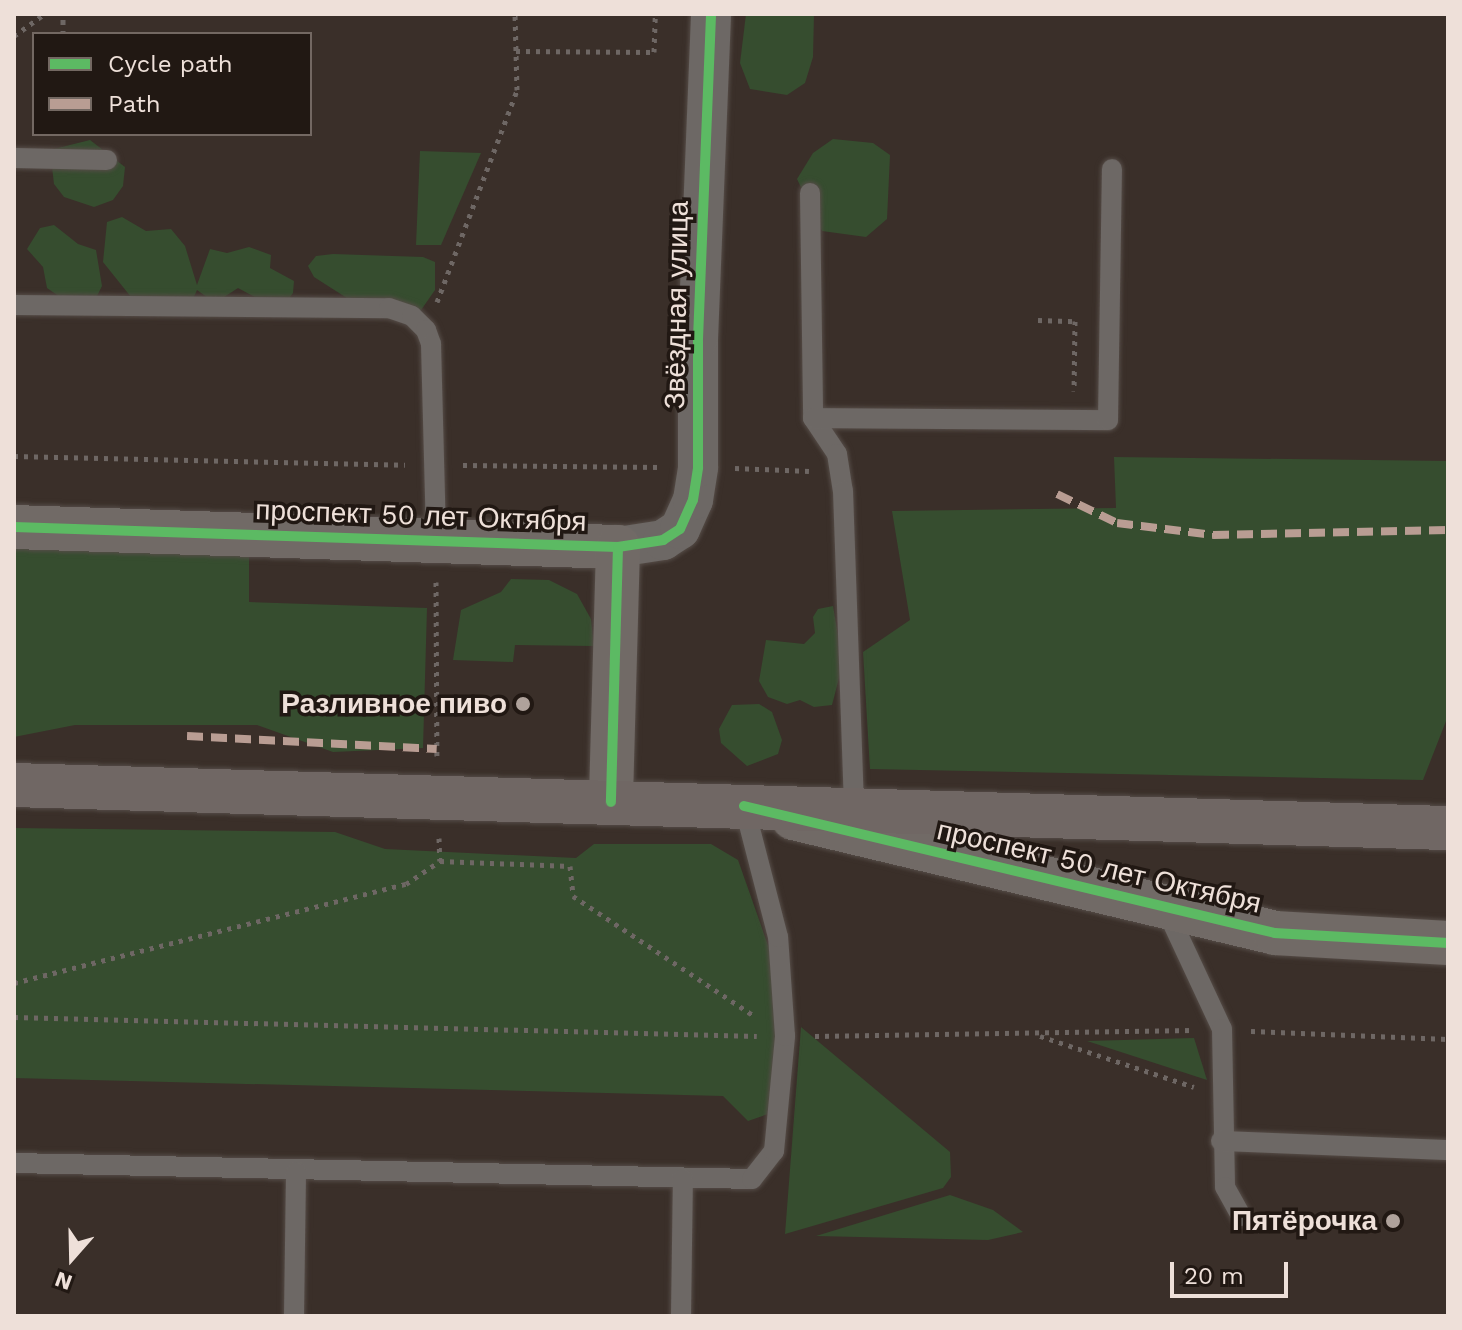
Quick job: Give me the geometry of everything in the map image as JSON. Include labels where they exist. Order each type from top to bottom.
[{"type":"main road","name":"проспект 50 лет Октября","points":[[14,785],[1448,828]]},
{"type":"street","name":"Звёздная улица","points":[[618,547],[645,546],[680,529],[695,489],[711,14]]},
{"type":"street","name":"проспект 50 лет Октября","points":[[14,527],[618,547],[611,802]]},
{"type":"street","name":"проспект 50 лет Октября","points":[[744,806],[1275,933],[1448,943]]},
{"type":"lane","points":[[14,158],[107,160]]},
{"type":"lane","points":[[813,418],[1108,420],[1112,169]]},
{"type":"lane","points":[[810,193],[813,418],[837,454],[843,491],[854,810]]},
{"type":"lane","points":[[14,305],[389,308],[412,316],[426,330],[436,540]]},
{"type":"lane","points":[[14,1163],[296,1172],[752,1179],[774,1151],[785,1036],[778,937],[744,806]]},
{"type":"lane","points":[[1166,909],[1222,1029],[1221,1141],[1225,1187],[1241,1216]]},
{"type":"lane","points":[[1221,1141],[1448,1150]]},
{"type":"lane","points":[[294,1316],[296,1172]]},
{"type":"lane","points":[[681,1316],[683,1179]]},
{"type":"path","points":[[14,36],[44,14]]},
{"type":"path","points":[[426,330],[517,90],[515,14]]},
{"type":"path","points":[[516,51],[654,52],[655,14]]},
{"type":"path","points":[[1038,320],[1075,321],[1073,420]]},
{"type":"path","points":[[436,540],[440,861]]},
{"type":"path","points":[[14,983],[406,884],[440,861],[570,866],[573,896],[785,1036]]},
{"type":"path","points":[[14,1017],[785,1036],[1036,1035],[1222,1029],[1448,1039]]},
{"type":"path","points":[[1036,1035],[1222,1096]]},
{"type":"green space","points":[[746,14],[814,14],[813,57],[805,83],[787,95],[750,89],[740,63]]},
{"type":"green space","points":[[833,139],[873,143],[890,155],[887,219],[866,237],[822,231],[797,179],[813,153]]},
{"type":"green space","points":[[90,140],[125,167],[123,186],[113,200],[94,207],[64,197],[54,184],[50,150]]},
{"type":"green space","points":[[420,151],[481,153],[441,245],[416,245]]},
{"type":"green space","points":[[122,217],[146,231],[171,229],[185,246],[197,285],[210,249],[227,253],[249,247],[271,255],[270,268],[294,281],[293,293],[287,301],[262,301],[238,288],[215,303],[197,290],[192,301],[131,297],[103,262],[107,222]]},
{"type":"green space","points":[[54,225],[78,244],[96,250],[102,286],[95,300],[60,297],[47,288],[43,267],[27,249],[40,228]]},
{"type":"green space","points":[[316,256],[423,257],[435,262],[435,290],[419,313],[350,300],[314,277],[308,266]]},
{"type":"green space","points":[[1114,457],[1448,461],[1448,716],[1423,780],[870,769],[863,652],[910,620],[892,511],[1116,508]]},
{"type":"green space","points":[[14,540],[249,546],[249,602],[427,608],[423,748],[333,752],[257,725],[75,725],[14,737]]},
{"type":"green space","points":[[511,579],[549,580],[577,594],[591,619],[594,646],[515,645],[513,662],[453,660],[461,610],[501,592]]},
{"type":"green space","points":[[833,606],[843,663],[832,705],[814,707],[800,700],[787,704],[768,697],[759,681],[766,640],[804,644],[815,633],[813,617],[818,609]]},
{"type":"green space","points":[[759,704],[772,712],[782,740],[778,754],[747,766],[721,743],[719,729],[732,705]]},
{"type":"green space","points":[[14,828],[335,832],[385,849],[576,858],[594,844],[711,844],[738,860],[769,948],[780,1002],[768,1114],[748,1121],[723,1096],[14,1078]]},
{"type":"green space","points":[[801,1027],[950,1152],[951,1177],[943,1188],[785,1234]]},
{"type":"green space","points":[[1194,1038],[1207,1080],[1087,1041]]},
{"type":"green space","points":[[950,1195],[993,1210],[1023,1232],[988,1240],[816,1236]]},
{"type":"marked path","points":[[1057,494],[1117,523],[1213,535],[1448,530]]},
{"type":"marked path","points":[[187,736],[437,749]]},
{"type":"cycle path","points":[[618,547],[663,540],[680,529],[693,500],[698,467],[698,339],[711,14]]},
{"type":"cycle path","points":[[14,527],[618,547],[611,802]]},
{"type":"cycle path","points":[[744,806],[1275,933],[1448,943]]},
{"type":"place","name":"Разливное пиво","points":[[523,704]]},
{"type":"place","name":"Пятёрочка","points":[[1393,1221]]}]
